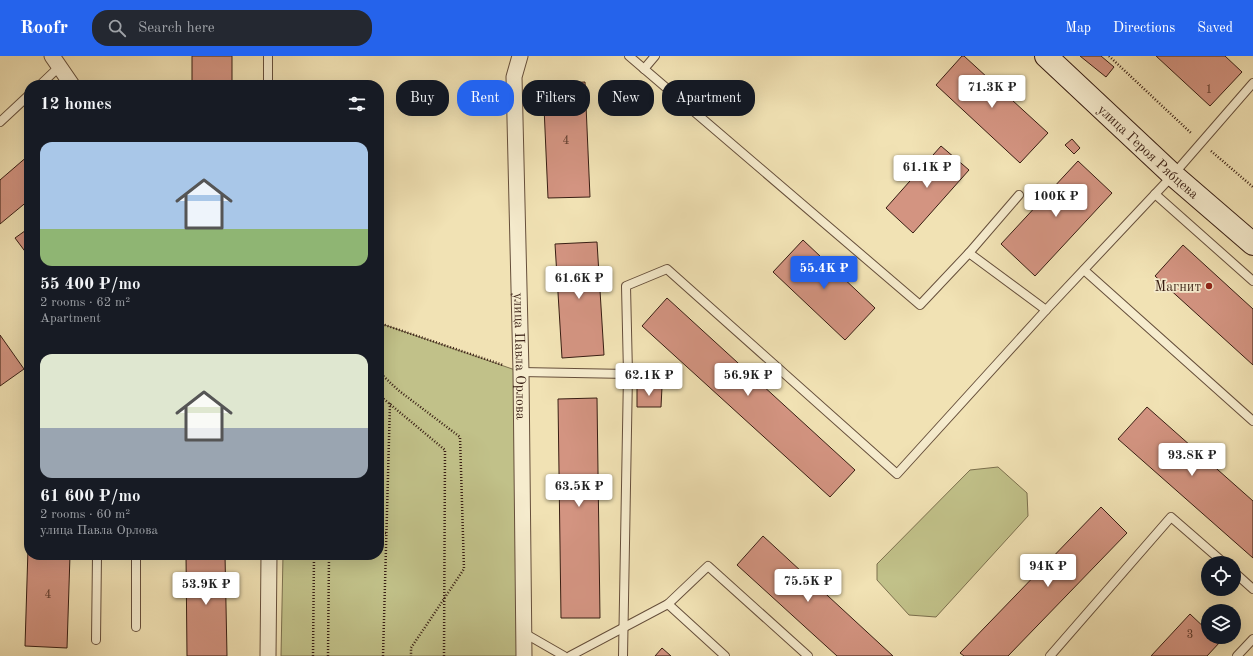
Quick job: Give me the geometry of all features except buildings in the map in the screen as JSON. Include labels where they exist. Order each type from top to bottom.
[{"type":"main road","name":"улица Героя Рябцева","points":[[1046,56],[1173,175],[1253,244]]},
{"type":"street","name":"улица Павла Орлова","points":[[520,56],[514,77],[521,372],[524,656]]},
{"type":"street","points":[[56,61],[69,80]]},
{"type":"street","points":[[268,656],[269,560]]},
{"type":"lane","points":[[268,56],[268,80]]},
{"type":"lane","points":[[629,56],[920,305],[969,253],[1019,195]]},
{"type":"lane","points":[[644,69],[655,56]]},
{"type":"lane","points":[[43,80],[56,61]]},
{"type":"lane","points":[[623,656],[628,374],[626,286],[667,269],[897,474],[1046,310],[1173,175],[1253,84]]},
{"type":"lane","points":[[0,122],[24,100]]},
{"type":"lane","points":[[1154,194],[1253,281]]},
{"type":"lane","points":[[969,253],[1046,310]]},
{"type":"lane","points":[[1084,270],[1253,422]]},
{"type":"lane","points":[[521,372],[628,374]]},
{"type":"lane","points":[[1050,656],[1171,517],[1216,556]]},
{"type":"lane","points":[[96,640],[97,560]]},
{"type":"lane","points":[[136,560],[136,626]]},
{"type":"lane","points":[[570,656],[668,604],[708,566],[808,656]]},
{"type":"lane","points":[[1241,578],[1253,589]]},
{"type":"lane","points":[[668,604],[725,656]]},
{"type":"lane","points":[[524,633],[564,656]]},
{"type":"lane","points":[[1237,656],[1253,639]]},
{"type":"path","points":[[1109,56],[1253,187]]},
{"type":"path","points":[[384,325],[521,372]]},
{"type":"path","points":[[384,377],[398,390],[460,437],[464,569],[411,648],[411,656]]},
{"type":"path","points":[[384,398],[444,450],[444,656]]},
{"type":"path","points":[[383,656],[390,403]]},
{"type":"path","points":[[313,656],[314,560]]},
{"type":"path","points":[[328,656],[329,560]]},
{"type":"green space","points":[[384,325],[521,372],[526,656],[281,656],[283,560],[384,560]]},
{"type":"green space","points":[[998,467],[1027,493],[1028,516],[936,617],[909,615],[877,580],[877,564],[970,470]]},
{"type":"place","name":"Магнит","points":[[1209,286]]}]
